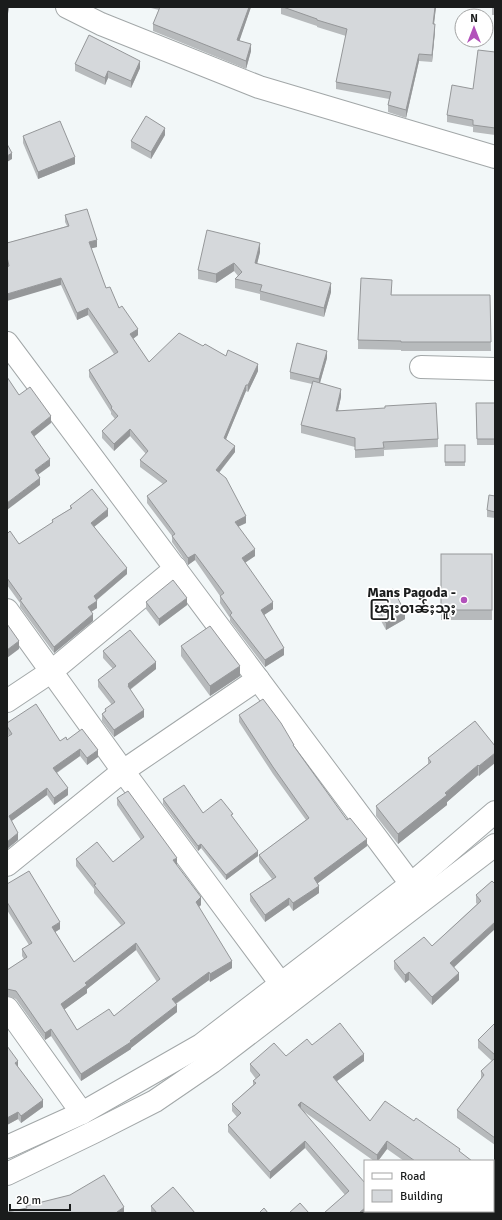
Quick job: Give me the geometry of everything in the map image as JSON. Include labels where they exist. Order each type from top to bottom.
[{"type":"street","points":[[67,7],[102,15],[259,87],[495,157]]},
{"type":"street","points":[[8,347],[419,891]]},
{"type":"street","points":[[421,367],[495,369]]},
{"type":"street","points":[[7,701],[52,671],[176,568]]},
{"type":"street","points":[[7,610],[123,771],[281,984]]},
{"type":"street","points":[[7,865],[123,771],[258,679]]},
{"type":"street","points":[[7,1174],[155,1101],[212,1062],[419,891],[495,812]]},
{"type":"street","points":[[7,1147],[82,1113],[201,1045],[281,984],[419,891],[495,845]]},
{"type":"street","points":[[7,1008],[82,1113]]},
{"type":"building","points":[[160,7],[249,7],[237,40],[251,44],[246,61],[153,24]]},
{"type":"building","points":[[283,7],[435,7],[432,55],[419,54],[406,110],[388,105],[391,92],[336,82],[347,29],[317,20]]},
{"type":"building","points":[[89,35],[140,61],[131,81],[108,71],[105,78],[75,64]]},
{"type":"building","points":[[478,50],[495,52],[495,128],[473,125],[473,120],[447,115],[452,85],[473,89]]},
{"type":"building","points":[[146,116],[165,128],[151,152],[131,141]]},
{"type":"building","points":[[60,121],[75,157],[38,172],[23,136]]},
{"type":"building","points":[[7,144],[12,153],[7,156]]},
{"type":"building","points":[[87,209],[97,240],[89,242],[106,288],[110,287],[119,308],[122,306],[138,329],[130,334],[149,362],[179,333],[203,346],[205,344],[226,356],[228,350],[258,364],[248,385],[246,385],[224,438],[235,446],[216,470],[226,478],[246,516],[235,522],[255,549],[242,558],[273,602],[261,610],[284,648],[265,660],[230,615],[232,613],[220,596],[224,593],[195,554],[188,558],[172,536],[175,534],[147,496],[167,481],[140,460],[148,451],[130,429],[114,444],[102,431],[118,416],[111,408],[112,407],[89,370],[118,352],[88,308],[77,313],[61,278],[7,294],[7,267],[9,266],[7,257],[7,243],[69,226],[65,215]]},
{"type":"building","points":[[207,230],[260,243],[255,263],[331,283],[324,308],[260,291],[262,285],[235,279],[242,272],[234,263],[216,274],[198,270]]},
{"type":"building","points":[[361,278],[392,280],[391,295],[490,295],[491,342],[401,342],[358,340]]},
{"type":"building","points":[[297,343],[327,351],[319,379],[290,372]]},
{"type":"building","points":[[7,377],[19,395],[30,387],[51,416],[31,432],[50,459],[35,470],[40,478],[7,503]]},
{"type":"building","points":[[313,381],[341,389],[336,411],[436,403],[438,439],[383,442],[384,448],[355,450],[355,438],[301,425]]},
{"type":"building","points":[[476,403],[495,403],[495,439],[477,439]]},
{"type":"building","points":[[445,445],[465,445],[465,462],[445,462]]},
{"type":"building","points":[[92,489],[108,509],[91,523],[127,568],[94,596],[97,601],[88,607],[93,614],[54,647],[20,600],[22,599],[7,578],[7,534],[10,531],[19,544],[53,522],[52,520],[72,508],[70,506]]},
{"type":"building","points":[[489,495],[495,496],[495,512],[487,510]]},
{"type":"building","points":[[441,554],[492,554],[492,610],[441,610]]},
{"type":"building","points":[[173,580],[187,598],[159,619],[146,602]]},
{"type":"building","points":[[393,589],[405,612],[386,623],[373,599]]},
{"type":"building","points":[[7,624],[19,641],[7,650]]},
{"type":"building","points":[[210,626],[240,666],[210,686],[181,646]]},
{"type":"building","points":[[130,630],[156,662],[128,684],[144,710],[114,730],[102,714],[106,711],[105,709],[115,702],[98,680],[116,666],[103,651]]},
{"type":"building","points":[[263,699],[281,723],[293,745],[347,820],[350,818],[367,839],[314,878],[319,886],[293,903],[289,898],[265,915],[250,894],[276,877],[259,855],[309,818],[239,715]]},
{"type":"building","points":[[36,704],[60,741],[66,737],[67,740],[82,729],[98,750],[87,758],[80,749],[53,768],[68,788],[54,798],[47,788],[9,816],[18,833],[7,842],[7,737],[12,734],[7,726],[7,723]]},
{"type":"building","points":[[475,721],[495,746],[495,753],[479,766],[478,765],[445,793],[447,795],[398,834],[376,806],[431,762],[428,758]]},
{"type":"building","points":[[184,785],[203,813],[221,799],[258,851],[226,875],[201,844],[198,846],[163,799]]},
{"type":"building","points":[[128,791],[177,858],[173,860],[201,897],[196,902],[232,961],[210,974],[209,972],[172,999],[177,1005],[130,1041],[131,1042],[81,1074],[51,1029],[45,1033],[16,991],[7,989],[7,970],[27,957],[22,949],[32,943],[7,902],[7,884],[29,871],[60,922],[52,927],[74,962],[125,923],[94,885],[96,884],[76,859],[97,842],[113,862],[144,837],[117,798]],"holes":[[[136,943],[160,979],[114,1016],[109,1009],[77,1030],[61,1004],[87,985],[85,983]]]},
{"type":"building","points":[[492,881],[495,884],[495,922],[450,963],[459,973],[432,997],[409,972],[405,975],[394,961],[424,937],[432,946],[481,901],[476,895]]},
{"type":"building","points":[[340,1023],[364,1054],[333,1077],[370,1121],[385,1101],[414,1121],[416,1118],[460,1149],[459,1151],[471,1160],[414,1160],[387,1141],[377,1155],[301,1102],[298,1105],[364,1182],[364,1209],[360,1212],[362,1213],[324,1213],[349,1191],[305,1141],[270,1172],[228,1125],[241,1113],[232,1104],[256,1083],[253,1081],[260,1075],[250,1064],[274,1043],[286,1056],[307,1039],[312,1045]]},
{"type":"building","points":[[495,1023],[495,1055],[478,1040]]},
{"type":"building","points":[[7,1046],[18,1061],[15,1063],[43,1100],[21,1116],[18,1112],[7,1118]]},
{"type":"building","points":[[495,1058],[495,1138],[457,1110],[484,1075],[481,1071]]},
{"type":"building","points":[[104,1175],[124,1207],[117,1212],[118,1213],[7,1213],[27,1208],[26,1206],[70,1195]]},
{"type":"building","points":[[173,1187],[195,1213],[157,1213],[151,1206]]},
{"type":"building","points":[[300,1203],[309,1213],[289,1213]]},
{"type":"building","points":[[264,1208],[268,1213],[259,1213]]},
{"type":"place","name":"Mans Pagoda - ၽြႃးဝၢၼ်ႈသူႈ","points":[[464,600]]}]
